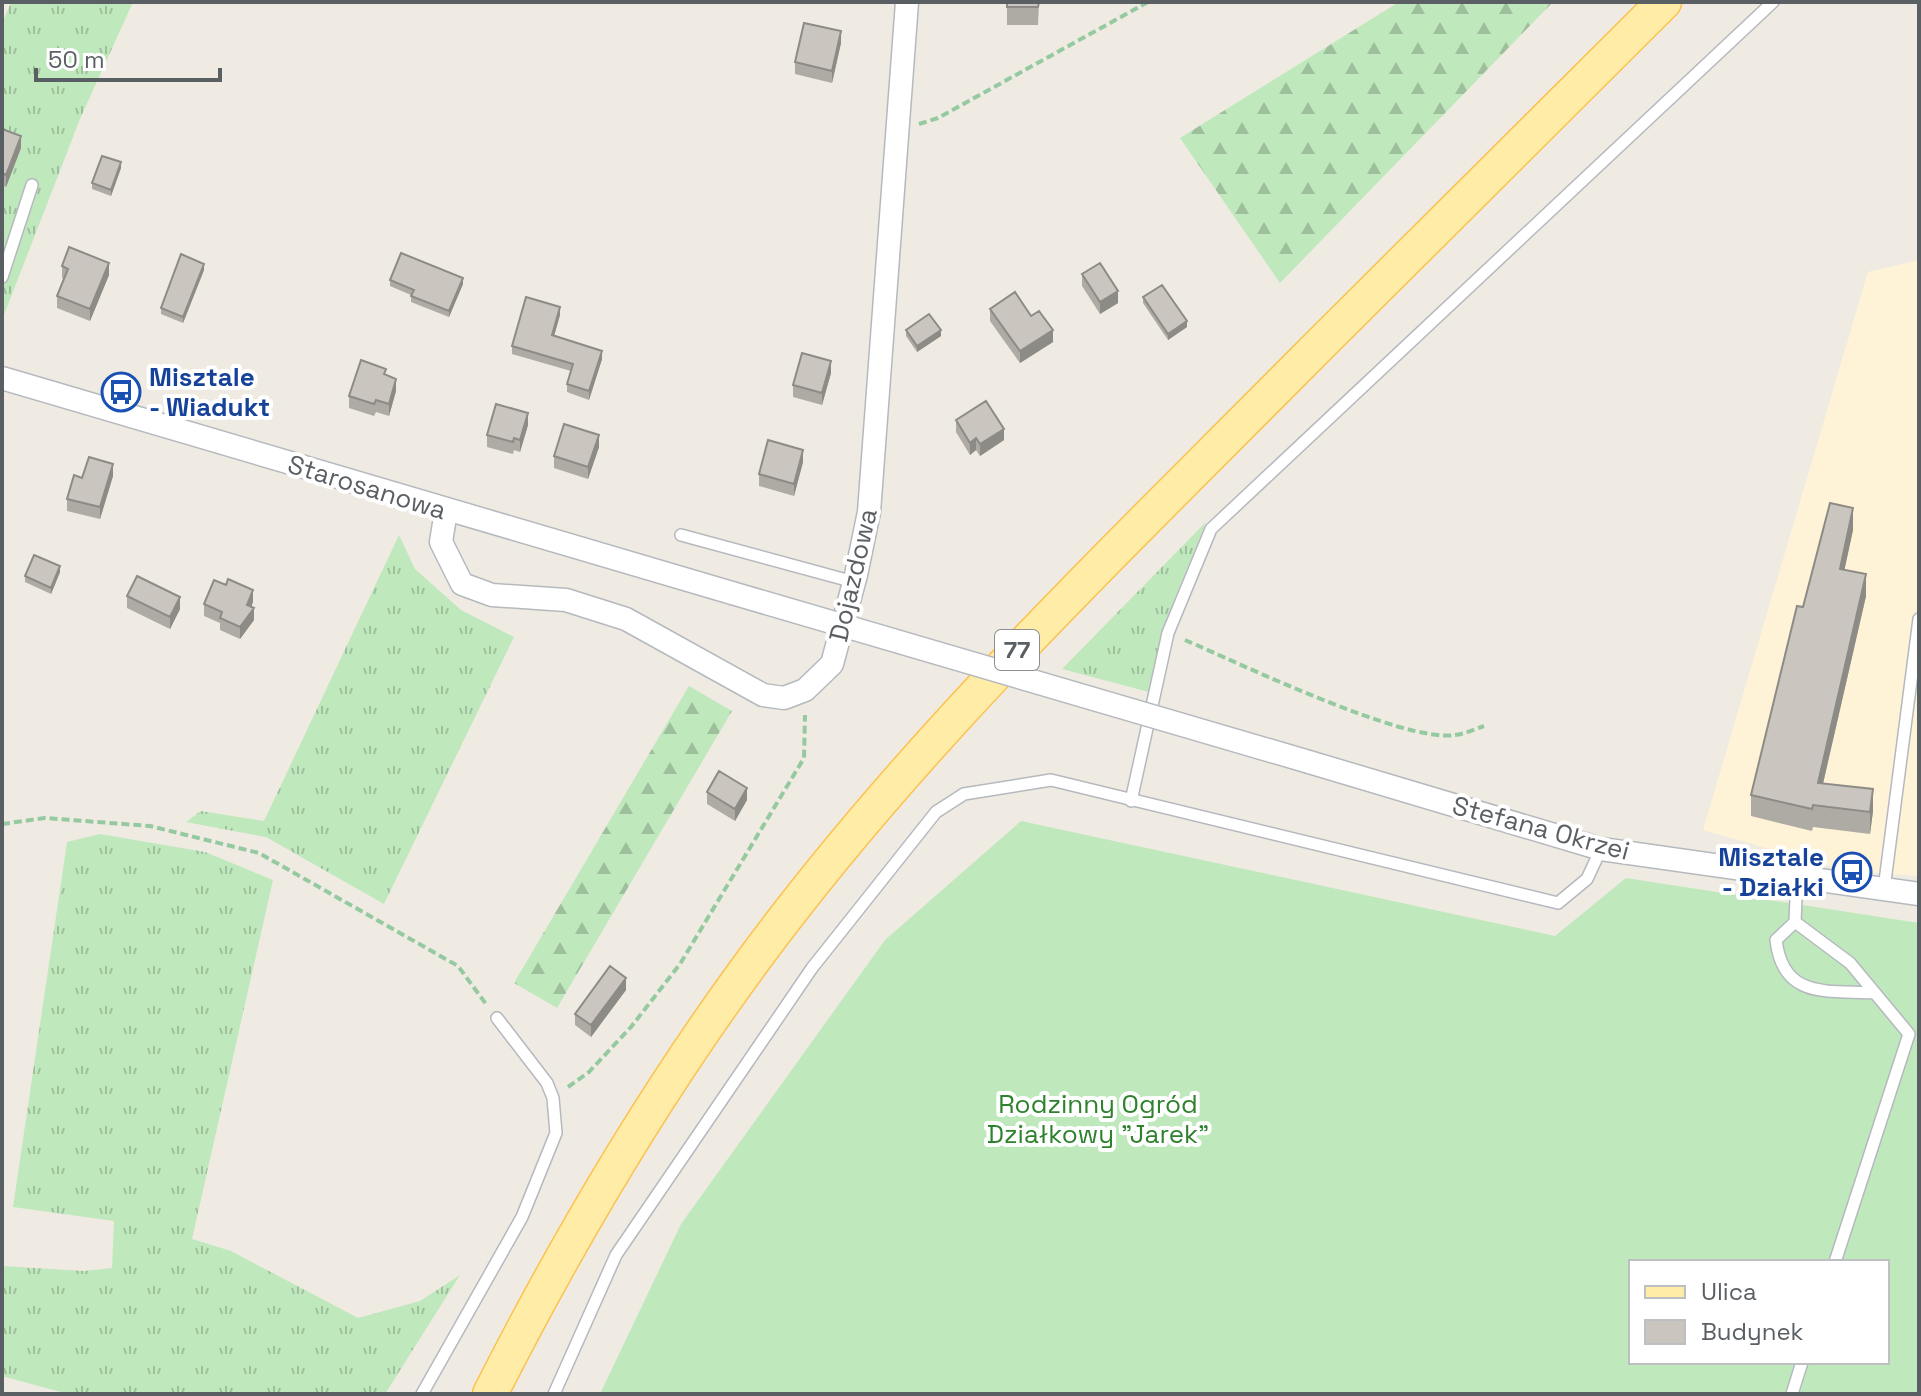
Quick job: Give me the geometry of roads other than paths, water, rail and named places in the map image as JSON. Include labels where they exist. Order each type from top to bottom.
[{"type":"main road","name":"77","points":[[490,1394],[589,1210],[656,1104],[751,963],[851,837],[932,741],[1037,629],[1664,2]]},
{"type":"street","name":"Dojazdowa","points":[[446,511],[441,542],[462,584],[492,595],[566,600],[626,619],[763,695],[784,698],[805,690],[832,664],[869,512],[907,2]]},
{"type":"street","name":"Starosanowa","points":[[2,378],[446,511],[1309,762]]},
{"type":"street","name":"Stefana Okrzei","points":[[1309,762],[1601,849],[1919,894]]},
{"type":"lane","points":[[1131,801],[1168,633],[1211,529],[1773,2]]},
{"type":"lane","points":[[2,277],[32,185]]},
{"type":"lane","points":[[681,535],[854,582]]},
{"type":"lane","points":[[1884,889],[1919,619]]},
{"type":"lane","points":[[554,1394],[616,1255],[812,968],[936,812],[964,794],[1051,780],[1558,903],[1587,879],[1601,849]]},
{"type":"lane","points":[[1797,876],[1795,922],[1776,940],[1779,964],[1792,980],[1814,991],[1875,993]]},
{"type":"lane","points":[[1795,922],[1850,963],[1909,1034],[1836,1260]]},
{"type":"lane","points":[[422,1394],[522,1217],[556,1133],[553,1098],[547,1083],[497,1018]]},
{"type":"lane","points":[[1792,1394],[1801,1364]]},
{"type":"place","name":"Misztale - Wiadukt","points":[[121,392]]},
{"type":"place","name":"Misztale - Działki","points":[[1852,872]]},
{"type":"park label","name":"Rodzinny Ogród Działkowy \"Jarek\"","points":[[1098,1119]]}]
